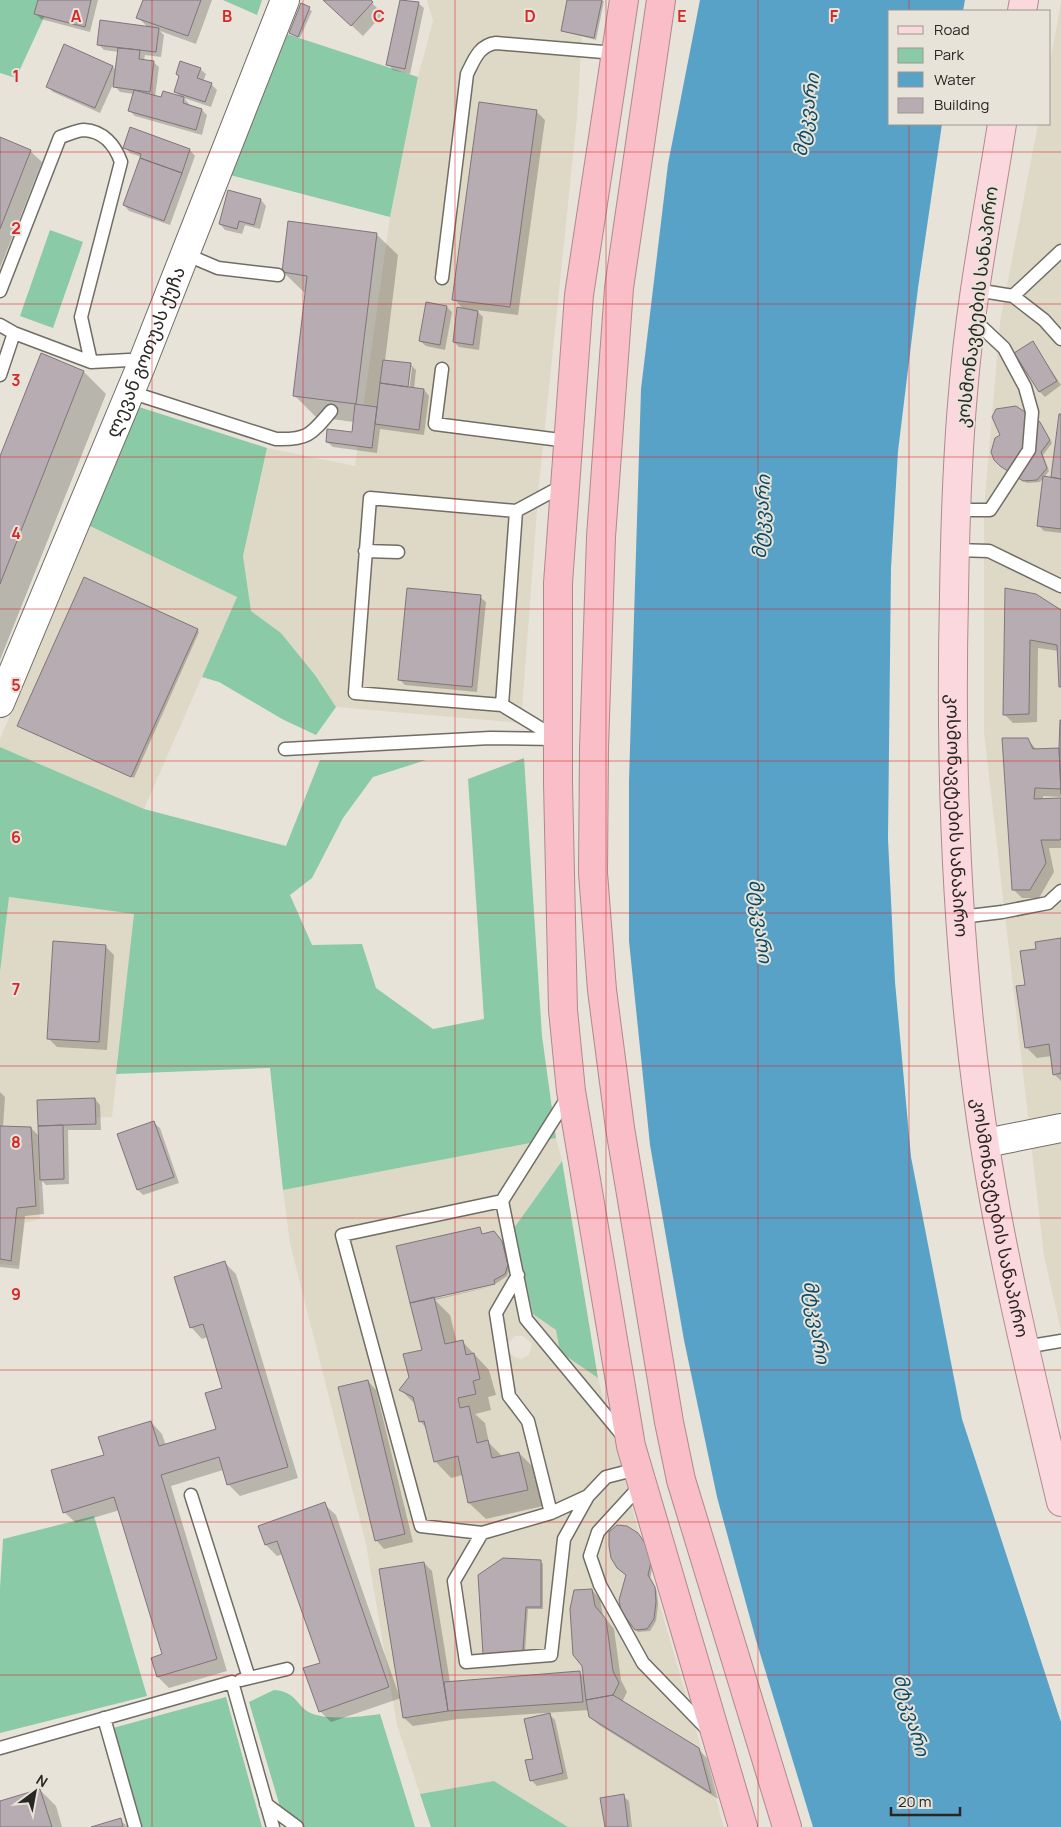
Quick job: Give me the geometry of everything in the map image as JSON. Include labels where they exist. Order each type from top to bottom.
[{"type":"highway","points":[[624,0],[579,295],[558,583],[558,739],[563,1010],[571,1091],[636,1466],[741,1825]]},
{"type":"highway","points":[[661,0],[619,288],[601,537],[594,748],[594,872],[602,990],[620,1128],[669,1422],[681,1480],[787,1827]]},
{"type":"main road","name":"კოსმონავტების სანაპირო","points":[[1002,125],[976,290],[963,393],[956,510],[952,754],[961,917],[978,1099],[1025,1348],[1061,1502]]},
{"type":"street","name":"ლევან გოთუას ქუჩა","points":[[0,703],[141,366],[285,0]]},
{"type":"street","points":[[986,1143],[1061,1128]]},
{"type":"lane","points":[[442,278],[462,132],[467,74],[478,52],[487,44],[496,43],[615,52]]},
{"type":"lane","points":[[0,291],[60,137],[83,130],[104,136],[116,149],[121,162],[81,317],[91,362]]},
{"type":"lane","points":[[1013,296],[1061,251]]},
{"type":"lane","points":[[185,254],[218,268],[278,276]]},
{"type":"lane","points":[[976,290],[1013,296],[1044,320],[1061,339]]},
{"type":"lane","points":[[956,510],[990,510],[1029,450],[1032,412],[1025,387],[1004,348],[972,318]]},
{"type":"lane","points":[[0,325],[14,333],[91,362],[129,360],[141,366]]},
{"type":"lane","points":[[0,375],[14,333]]},
{"type":"lane","points":[[442,369],[435,424],[568,441]]},
{"type":"lane","points":[[130,392],[276,439],[299,440],[317,428],[331,411]]},
{"type":"lane","points":[[558,739],[502,704],[355,693],[370,498],[516,511],[565,485]]},
{"type":"lane","points":[[502,704],[516,511]]},
{"type":"lane","points":[[365,550],[398,552]]},
{"type":"lane","points":[[955,550],[989,551],[1061,586]]},
{"type":"lane","points":[[285,750],[490,738],[558,739]]},
{"type":"lane","points":[[961,917],[1002,912],[1048,903],[1061,891]]},
{"type":"lane","points":[[571,1091],[502,1202],[526,1318],[636,1466]]},
{"type":"lane","points":[[502,1202],[342,1235],[421,1526],[482,1533],[551,1513],[588,1496]]},
{"type":"lane","points":[[518,1274],[496,1313],[509,1396],[528,1421],[551,1513]]},
{"type":"lane","points":[[1025,1348],[1061,1341]]},
{"type":"lane","points":[[482,1533],[454,1581],[466,1662],[551,1655],[564,1539],[588,1496],[606,1477],[636,1466]]},
{"type":"lane","points":[[636,1466],[598,1532],[590,1556],[600,1585],[643,1663],[717,1739]]},
{"type":"lane","points":[[191,1495],[249,1678]]},
{"type":"lane","points":[[0,1748],[232,1682],[287,1669]]},
{"type":"lane","points":[[232,1682],[273,1827]]},
{"type":"lane","points":[[104,1718],[135,1827]]},
{"type":"lane","points":[[266,1804],[296,1827]]},
{"type":"shaded area","points":[[427,0],[584,0],[577,117],[539,484],[521,723],[336,707],[315,675],[281,633],[251,611],[243,556],[267,448],[355,466],[390,217],[418,77],[433,21]]},
{"type":"shaded area","points":[[1061,3],[1061,1331],[1044,1256],[984,732],[984,509],[1000,322],[1038,125],[1051,125],[1051,57]]},
{"type":"shaded area","points":[[90,526],[237,597],[144,809],[0,747],[0,739]]},
{"type":"shaded area","points":[[9,897],[134,914],[112,1117],[37,1119],[40,1219],[25,1223],[19,1266],[0,1264],[0,972]]},
{"type":"shaded area","points":[[556,1138],[562,1161],[514,1228],[556,1330],[560,1352],[598,1378],[637,1526],[724,1827],[568,1827],[494,1781],[420,1794],[397,1725],[366,1544],[290,1243],[283,1190]],"holes":[[[515,1336],[523,1336],[532,1344],[529,1355],[521,1359],[514,1357],[508,1350],[509,1342]]]},
{"type":"green space","points":[[0,0],[52,0],[16,78],[0,73]]},
{"type":"green space","points":[[223,0],[262,0],[257,15]]},
{"type":"green space","points":[[284,33],[418,77],[390,217],[230,175]]},
{"type":"green space","points":[[50,230],[83,242],[53,328],[20,316]]},
{"type":"green space","points":[[139,407],[267,448],[243,556],[251,611],[281,633],[315,675],[336,707],[316,735],[282,719],[219,682],[202,677],[237,597],[90,526]]},
{"type":"green space","points":[[0,747],[144,809],[286,846],[320,760],[426,760],[373,777],[343,818],[312,878],[290,895],[312,945],[362,944],[376,988],[433,1029],[484,1019],[468,779],[524,758],[542,1036],[556,1138],[283,1190],[270,1068],[116,1074],[134,914],[9,897],[0,972]]},
{"type":"green space","points":[[562,1161],[598,1378],[560,1352],[556,1330],[533,1314],[514,1228]]},
{"type":"green space","points":[[94,1516],[147,1696],[0,1733],[0,1588],[3,1539]]},
{"type":"green space","points":[[274,1690],[288,1694],[307,1711],[320,1716],[346,1717],[380,1714],[415,1827],[286,1827],[249,1702]]},
{"type":"green space","points":[[226,1697],[262,1827],[141,1827],[113,1728]]},
{"type":"green space","points":[[494,1781],[568,1827],[431,1827],[420,1794]]},
{"type":"water","name":"მტკვარი","points":[[700,0],[965,0],[963,10],[888,10],[888,125],[942,125],[918,288],[898,451],[891,568],[888,839],[895,982],[911,1157],[962,1419],[1061,1722],[1061,1827],[813,1827],[756,1640],[717,1497],[684,1340],[650,1145],[629,941],[629,781],[641,389],[668,164]]},
{"type":"building","points":[[38,0],[91,0],[85,27],[34,14]]},
{"type":"building","points":[[143,0],[201,0],[188,36],[136,18]]},
{"type":"building","points":[[323,0],[371,0],[373,2],[351,26]]},
{"type":"building","points":[[400,0],[419,2],[405,69],[386,65]]},
{"type":"building","points":[[567,0],[602,0],[594,38],[561,31]]},
{"type":"building","points":[[301,3],[310,7],[298,37],[289,33]]},
{"type":"building","points":[[100,20],[159,28],[156,52],[97,45]]},
{"type":"building","points":[[64,44],[113,66],[95,108],[46,87]]},
{"type":"building","points":[[118,48],[140,50],[139,59],[154,61],[150,92],[113,87]]},
{"type":"building","points":[[180,61],[201,68],[197,78],[212,83],[205,102],[174,92],[179,76],[176,74]]},
{"type":"building","points":[[134,90],[161,97],[163,91],[184,97],[183,103],[202,109],[196,130],[128,111]]},
{"type":"building","points":[[479,102],[537,110],[510,307],[452,300]]},
{"type":"building","points":[[130,127],[190,149],[182,173],[140,158],[141,154],[123,148]]},
{"type":"building","points":[[0,137],[31,150],[0,229]]},
{"type":"building","points":[[140,158],[182,173],[164,221],[123,205]]},
{"type":"building","points":[[228,190],[261,199],[254,225],[239,221],[237,229],[219,224]]},
{"type":"building","points":[[288,221],[377,233],[356,404],[293,396],[307,276],[282,272]]},
{"type":"building","points":[[426,302],[447,306],[440,345],[419,341]]},
{"type":"building","points":[[457,307],[478,311],[473,345],[453,342]]},
{"type":"building","points":[[1033,341],[1057,381],[1039,392],[1014,353]]},
{"type":"building","points":[[41,353],[84,371],[0,584],[0,456]]},
{"type":"building","points":[[383,360],[411,363],[408,387],[380,383]]},
{"type":"building","points":[[380,383],[424,389],[419,430],[375,424]]},
{"type":"building","points":[[355,404],[377,407],[372,448],[326,442],[327,429],[352,432]]},
{"type":"building","points":[[1016,406],[1040,422],[1050,440],[1041,452],[1047,468],[1037,480],[1023,481],[1000,466],[994,460],[991,452],[995,438],[1000,435],[992,417],[996,409]]},
{"type":"building","points":[[1059,414],[1061,414],[1061,479],[1051,477]]},
{"type":"building","points":[[1043,476],[1061,479],[1061,529],[1037,526]]},
{"type":"building","points":[[84,577],[198,629],[131,777],[17,726]]},
{"type":"building","points":[[407,588],[481,595],[472,687],[398,680]]},
{"type":"building","points":[[1005,588],[1036,594],[1061,610],[1061,687],[1059,687],[1057,645],[1030,640],[1029,714],[1003,715]]},
{"type":"building","points":[[1061,720],[1061,794],[1059,748]]},
{"type":"building","points":[[1002,738],[1028,738],[1033,749],[1059,748],[1061,789],[1035,788],[1034,799],[1061,798],[1061,838],[1060,840],[1041,840],[1046,863],[1030,890],[1012,890]]},
{"type":"building","points":[[1061,938],[1061,1073],[1053,1075],[1049,1044],[1025,1048],[1016,986],[1025,985],[1020,951],[1036,949],[1035,942]]},
{"type":"building","points":[[53,941],[106,945],[99,1042],[47,1039]]},
{"type":"building","points":[[95,1098],[96,1124],[38,1126],[37,1100]]},
{"type":"building","points":[[154,1121],[174,1177],[137,1190],[117,1134]]},
{"type":"building","points":[[63,1125],[64,1179],[40,1180],[38,1126]]},
{"type":"building","points":[[0,1126],[31,1127],[36,1206],[17,1208],[11,1261],[0,1259]]},
{"type":"building","points":[[480,1227],[482,1234],[494,1231],[502,1241],[508,1265],[505,1274],[494,1280],[495,1284],[410,1303],[396,1246]]},
{"type":"building","points":[[225,1261],[288,1467],[227,1485],[219,1457],[161,1475],[217,1659],[157,1677],[151,1658],[162,1654],[114,1497],[63,1513],[51,1470],[104,1455],[98,1437],[151,1421],[159,1446],[216,1429],[205,1393],[222,1388],[203,1324],[190,1328],[174,1277]]},
{"type":"building","points":[[434,1297],[445,1344],[463,1340],[466,1355],[474,1353],[480,1379],[473,1381],[476,1394],[458,1398],[460,1408],[469,1406],[477,1443],[488,1440],[492,1458],[519,1452],[528,1490],[468,1503],[458,1456],[434,1462],[424,1421],[419,1422],[413,1397],[399,1390],[409,1377],[403,1354],[422,1350],[410,1303]]},
{"type":"building","points":[[368,1380],[405,1534],[375,1541],[338,1387]]},
{"type":"building","points":[[325,1502],[389,1687],[319,1712],[303,1668],[320,1663],[277,1541],[265,1545],[258,1526]]},
{"type":"building","points":[[617,1525],[627,1526],[638,1533],[647,1546],[651,1562],[648,1575],[655,1587],[656,1602],[654,1619],[647,1629],[635,1630],[621,1611],[619,1600],[626,1575],[617,1568],[611,1558],[609,1546],[609,1532]]},
{"type":"building","points":[[503,1558],[541,1560],[541,1607],[526,1607],[523,1651],[483,1654],[478,1575]]},
{"type":"building","points":[[424,1562],[448,1711],[403,1718],[379,1569]]},
{"type":"building","points":[[592,1589],[595,1606],[606,1619],[613,1671],[619,1683],[613,1695],[586,1700],[582,1666],[573,1655],[570,1609],[574,1590]]},
{"type":"building","points":[[580,1671],[583,1702],[448,1711],[444,1682]]},
{"type":"building","points":[[613,1695],[699,1748],[711,1793],[589,1717],[586,1700]]},
{"type":"building","points":[[550,1713],[563,1773],[530,1781],[525,1760],[533,1759],[524,1719]]},
{"type":"building","points":[[40,1789],[52,1827],[0,1827],[0,1801]]},
{"type":"building","points":[[624,1794],[628,1827],[605,1827],[600,1798]]},
{"type":"building","points":[[121,1818],[123,1827],[91,1827]]}]
